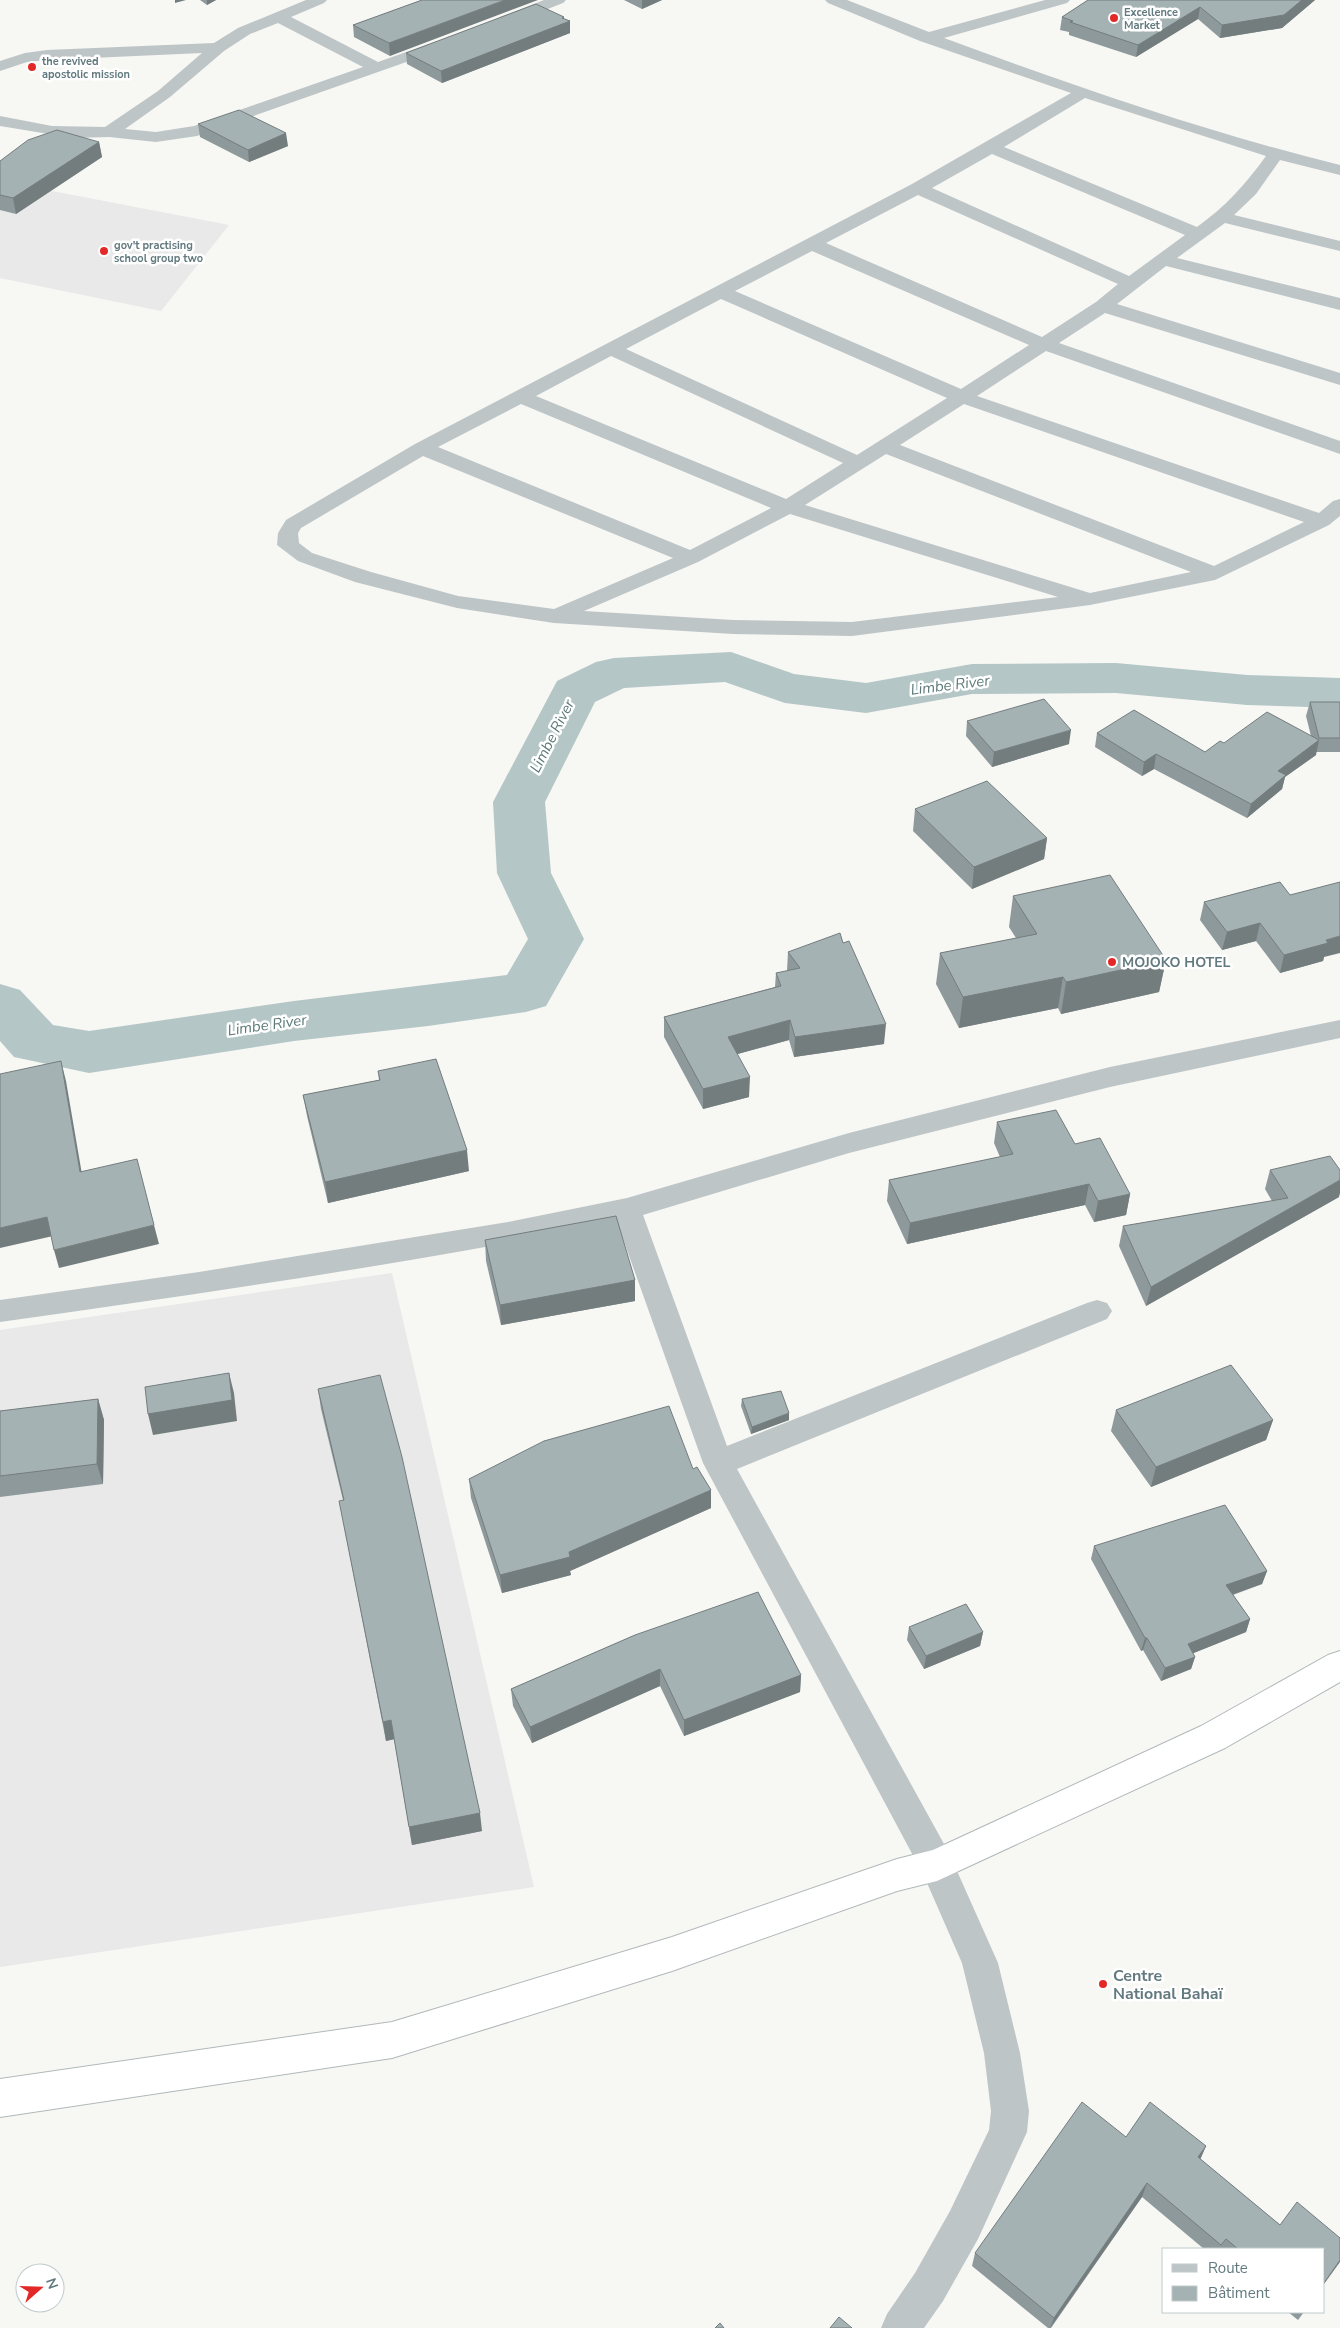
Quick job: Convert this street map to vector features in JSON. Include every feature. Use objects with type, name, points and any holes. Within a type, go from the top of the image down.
[{"type":"highway","points":[[0,2098],[392,2040],[672,1954],[897,1875],[937,1865],[1213,1737],[1340,1665]]},
{"type":"street","points":[[109,132],[164,94],[218,48],[244,31],[319,0]]},
{"type":"street","points":[[490,26],[558,0]]},
{"type":"street","points":[[833,0],[926,38],[1083,93],[1275,155],[1340,170]]},
{"type":"street","points":[[926,38],[1062,0]]},
{"type":"street","points":[[277,16],[378,68]]},
{"type":"street","points":[[0,120],[52,131],[73,133],[109,132],[156,137],[197,131],[453,40]]},
{"type":"street","points":[[0,66],[25,58],[47,55],[218,48]]},
{"type":"street","points":[[1083,93],[991,148],[918,188],[422,448],[293,524],[288,534],[288,546],[305,557],[355,574],[457,602],[554,616],[732,628],[852,629],[1090,599],[1215,574],[1322,521],[1340,505]]},
{"type":"street","points":[[991,148],[1198,234]]},
{"type":"street","points":[[554,616],[691,558],[788,507],[859,463],[1103,306],[1131,283],[1222,217],[1250,190],[1275,155]]},
{"type":"street","points":[[918,188],[1131,283]]},
{"type":"street","points":[[1222,217],[1340,246]]},
{"type":"street","points":[[812,244],[1043,344],[1340,448]]},
{"type":"street","points":[[1163,260],[1340,304]]},
{"type":"street","points":[[721,292],[962,397],[1322,521]]},
{"type":"street","points":[[1103,306],[1340,379]]},
{"type":"street","points":[[611,349],[859,463]]},
{"type":"street","points":[[522,396],[788,507],[1090,599]]},
{"type":"street","points":[[885,446],[1215,574]]},
{"type":"street","points":[[422,448],[691,558]]},
{"type":"street","points":[[0,1311],[199,1283],[508,1233],[627,1209],[849,1143],[1100,1079],[1340,1029]]},
{"type":"street","points":[[627,1209],[718,1463],[937,1865],[980,1963],[1002,2053],[1010,2111],[1008,2132],[964,2225],[929,2286],[901,2328]]},
{"type":"street","points":[[718,1463],[1097,1311]]},
{"type":"shaded area","name":"gov't practising school group two","points":[[0,181],[229,225],[161,311],[0,278]]},
{"type":"shaded area","points":[[392,1273],[534,1887],[0,1967],[0,1330]]},
{"type":"building","points":[[422,0],[505,0],[389,43],[353,25]]},
{"type":"building","points":[[1088,0],[1302,0],[1284,15],[1222,25],[1200,7],[1138,45],[1070,22],[1073,21],[1062,17]]},
{"type":"building","points":[[536,4],[570,21],[441,71],[406,53]]},
{"type":"building","points":[[239,110],[286,133],[248,150],[198,124]]},
{"type":"building","points":[[57,130],[99,142],[13,198],[0,195],[0,161],[28,140]]},
{"type":"building","points":[[1044,699],[1071,730],[994,752],[967,721]]},
{"type":"building","points":[[1310,702],[1340,702],[1340,738],[1319,738]]},
{"type":"building","points":[[1134,710],[1205,752],[1220,741],[1224,743],[1267,712],[1319,740],[1278,771],[1286,775],[1251,804],[1156,754],[1144,762],[1097,733]]},
{"type":"building","points":[[987,781],[1047,838],[974,867],[915,809]]},
{"type":"building","points":[[1110,875],[1166,960],[1066,982],[1063,977],[963,997],[940,953],[1037,934],[1013,896]]},
{"type":"building","points":[[1280,882],[1290,895],[1340,882],[1340,936],[1326,940],[1328,943],[1284,955],[1260,923],[1227,932],[1204,902]]},
{"type":"building","points":[[840,933],[843,943],[849,941],[886,1024],[795,1037],[790,1020],[728,1037],[750,1077],[703,1089],[664,1017],[781,986],[776,973],[800,968],[788,952]]},
{"type":"building","points":[[436,1059],[467,1150],[325,1182],[303,1095],[380,1080],[378,1071]]},
{"type":"building","points":[[61,1061],[80,1172],[137,1159],[154,1225],[54,1250],[47,1217],[0,1228],[0,1074]]},
{"type":"building","points":[[1056,1110],[1075,1144],[1100,1138],[1130,1194],[1098,1201],[1089,1184],[910,1223],[889,1180],[1013,1154],[997,1122]]},
{"type":"building","points":[[1330,1156],[1340,1170],[1340,1180],[1151,1287],[1123,1226],[1288,1198],[1270,1170]]},
{"type":"building","points":[[616,1216],[635,1280],[500,1305],[485,1240]]},
{"type":"building","points":[[1231,1365],[1273,1420],[1156,1467],[1116,1410]]},
{"type":"building","points":[[229,1373],[232,1400],[148,1414],[145,1387]]},
{"type":"building","points":[[380,1375],[402,1457],[480,1813],[409,1827],[391,1720],[383,1722],[339,1501],[344,1500],[318,1389]]},
{"type":"building","points":[[781,1391],[789,1413],[752,1427],[742,1399]]},
{"type":"building","points":[[98,1399],[97,1464],[0,1476],[0,1411]]},
{"type":"building","points":[[669,1406],[693,1469],[697,1467],[711,1490],[569,1552],[570,1557],[500,1575],[469,1479],[544,1441]]},
{"type":"building","points":[[1225,1505],[1267,1571],[1226,1585],[1250,1619],[1188,1644],[1195,1657],[1165,1668],[1147,1638],[1145,1638],[1094,1546]]},
{"type":"building","points":[[758,1592],[801,1675],[684,1720],[660,1669],[530,1727],[511,1689],[635,1635]]},
{"type":"building","points":[[966,1604],[983,1632],[926,1656],[909,1627]]},
{"type":"building","points":[[1082,2102],[1126,2137],[1150,2102],[1206,2146],[1198,2157],[1280,2225],[1297,2202],[1340,2238],[1340,2260],[1325,2282],[1325,2248],[1237,2248],[1226,2239],[1221,2245],[1147,2183],[1054,2318],[975,2253]]},
{"type":"building","points":[[839,2317],[852,2328],[830,2328]]},
{"type":"building","points":[[720,2323],[724,2328],[715,2328]]},
{"type":"waterway","name":"Limbe River","points":[[0,1004],[35,1042],[89,1052],[294,1021],[428,1006],[526,992],[556,939],[524,873],[519,802],[575,692],[614,673],[731,667],[785,688],[866,698],[972,679],[1116,678],[1247,690],[1340,693]]},
{"type":"place","name":"Excellence Market","points":[[1114,18]]},
{"type":"place","name":"the revived apostolic mission","points":[[32,67]]},
{"type":"place","name":"gov't practising school group two","points":[[104,251]]},
{"type":"place","name":"MOJOKO HOTEL","points":[[1112,962]]},
{"type":"place","name":"Centre National Bahaï","points":[[1103,1984]]}]
